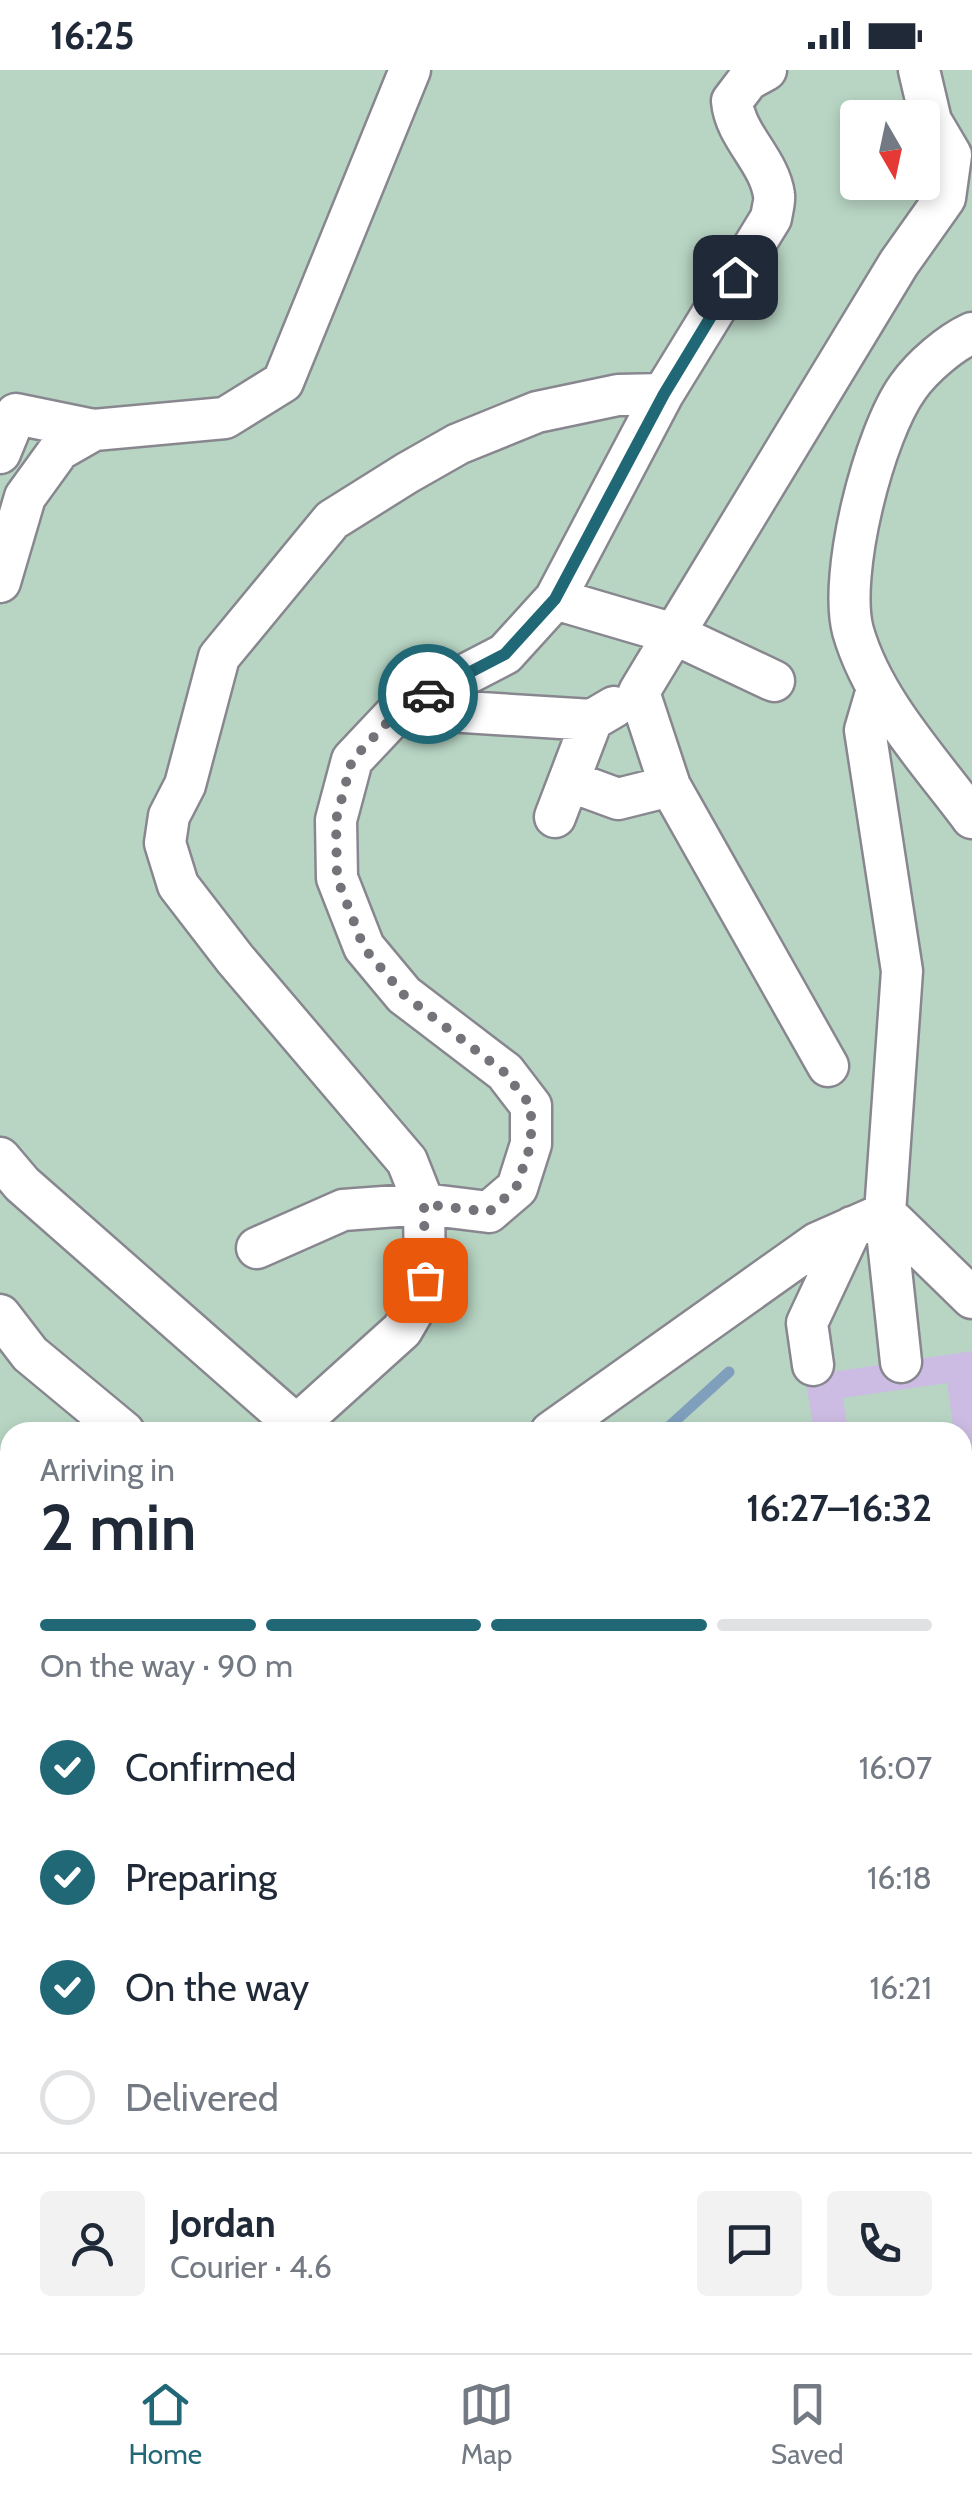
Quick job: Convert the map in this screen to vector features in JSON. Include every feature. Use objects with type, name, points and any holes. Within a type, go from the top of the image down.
[{"type":"street","points":[[0,453],[16,414],[94,430],[225,418],[282,382],[410,70]]},
{"type":"street","points":[[257,1248],[344,1210],[424,1204],[489,1212],[516,1188],[531,1144],[531,1106],[504,1072],[404,995],[364,948],[337,878],[336,820],[352,760],[401,708],[505,654],[555,599],[664,394],[771,218],[774,195],[760,160],[734,119],[732,101],[748,80],[766,70]]},
{"type":"street","points":[[401,708],[592,720],[639,692],[899,263],[944,198],[951,154],[931,121],[919,70]]},
{"type":"street","points":[[972,333],[956,340],[908,387],[872,471],[850,556],[852,628],[877,689],[972,818]]},
{"type":"street","points":[[304,1422],[402,1330],[419,1301],[425,1280],[424,1204],[408,1161],[178,885],[165,843],[169,816],[185,786],[219,657],[332,520],[458,444],[537,412],[618,395],[664,394]]},
{"type":"street","points":[[0,582],[25,497],[59,450],[94,430]]},
{"type":"street","points":[[555,599],[674,634],[774,682]]},
{"type":"street","points":[[877,689],[866,730],[902,971],[868,1220],[901,1362]]},
{"type":"street","points":[[639,692],[670,786],[828,1066]]},
{"type":"street","points":[[592,720],[562,799],[618,799],[670,786]]},
{"type":"street","points":[[0,1158],[22,1184],[287,1422]]},
{"type":"street","points":[[868,1220],[972,1298]]},
{"type":"street","points":[[813,1365],[807,1323],[868,1220]]},
{"type":"street","points":[[565,1422],[816,1243],[868,1220]]},
{"type":"street","points":[[0,1315],[30,1354],[99,1422]]},
{"type":"green space","points":[[0,70],[972,70],[972,1422],[0,1422]]},
{"type":"building","points":[[972,1351],[972,1422],[953,1422],[947,1383],[843,1398],[847,1422],[812,1422],[805,1376]]},
{"type":"waterway","points":[[674,1422],[729,1372]]},
{"type":"way so far","points":[[425,1280],[424,1204],[489,1212],[516,1188],[531,1144],[531,1106],[504,1072],[404,995],[364,948],[337,878],[336,820],[352,760],[401,708],[428,694]]},
{"type":"route","points":[[428,694],[505,654],[555,599],[664,394],[735,277]]}]
